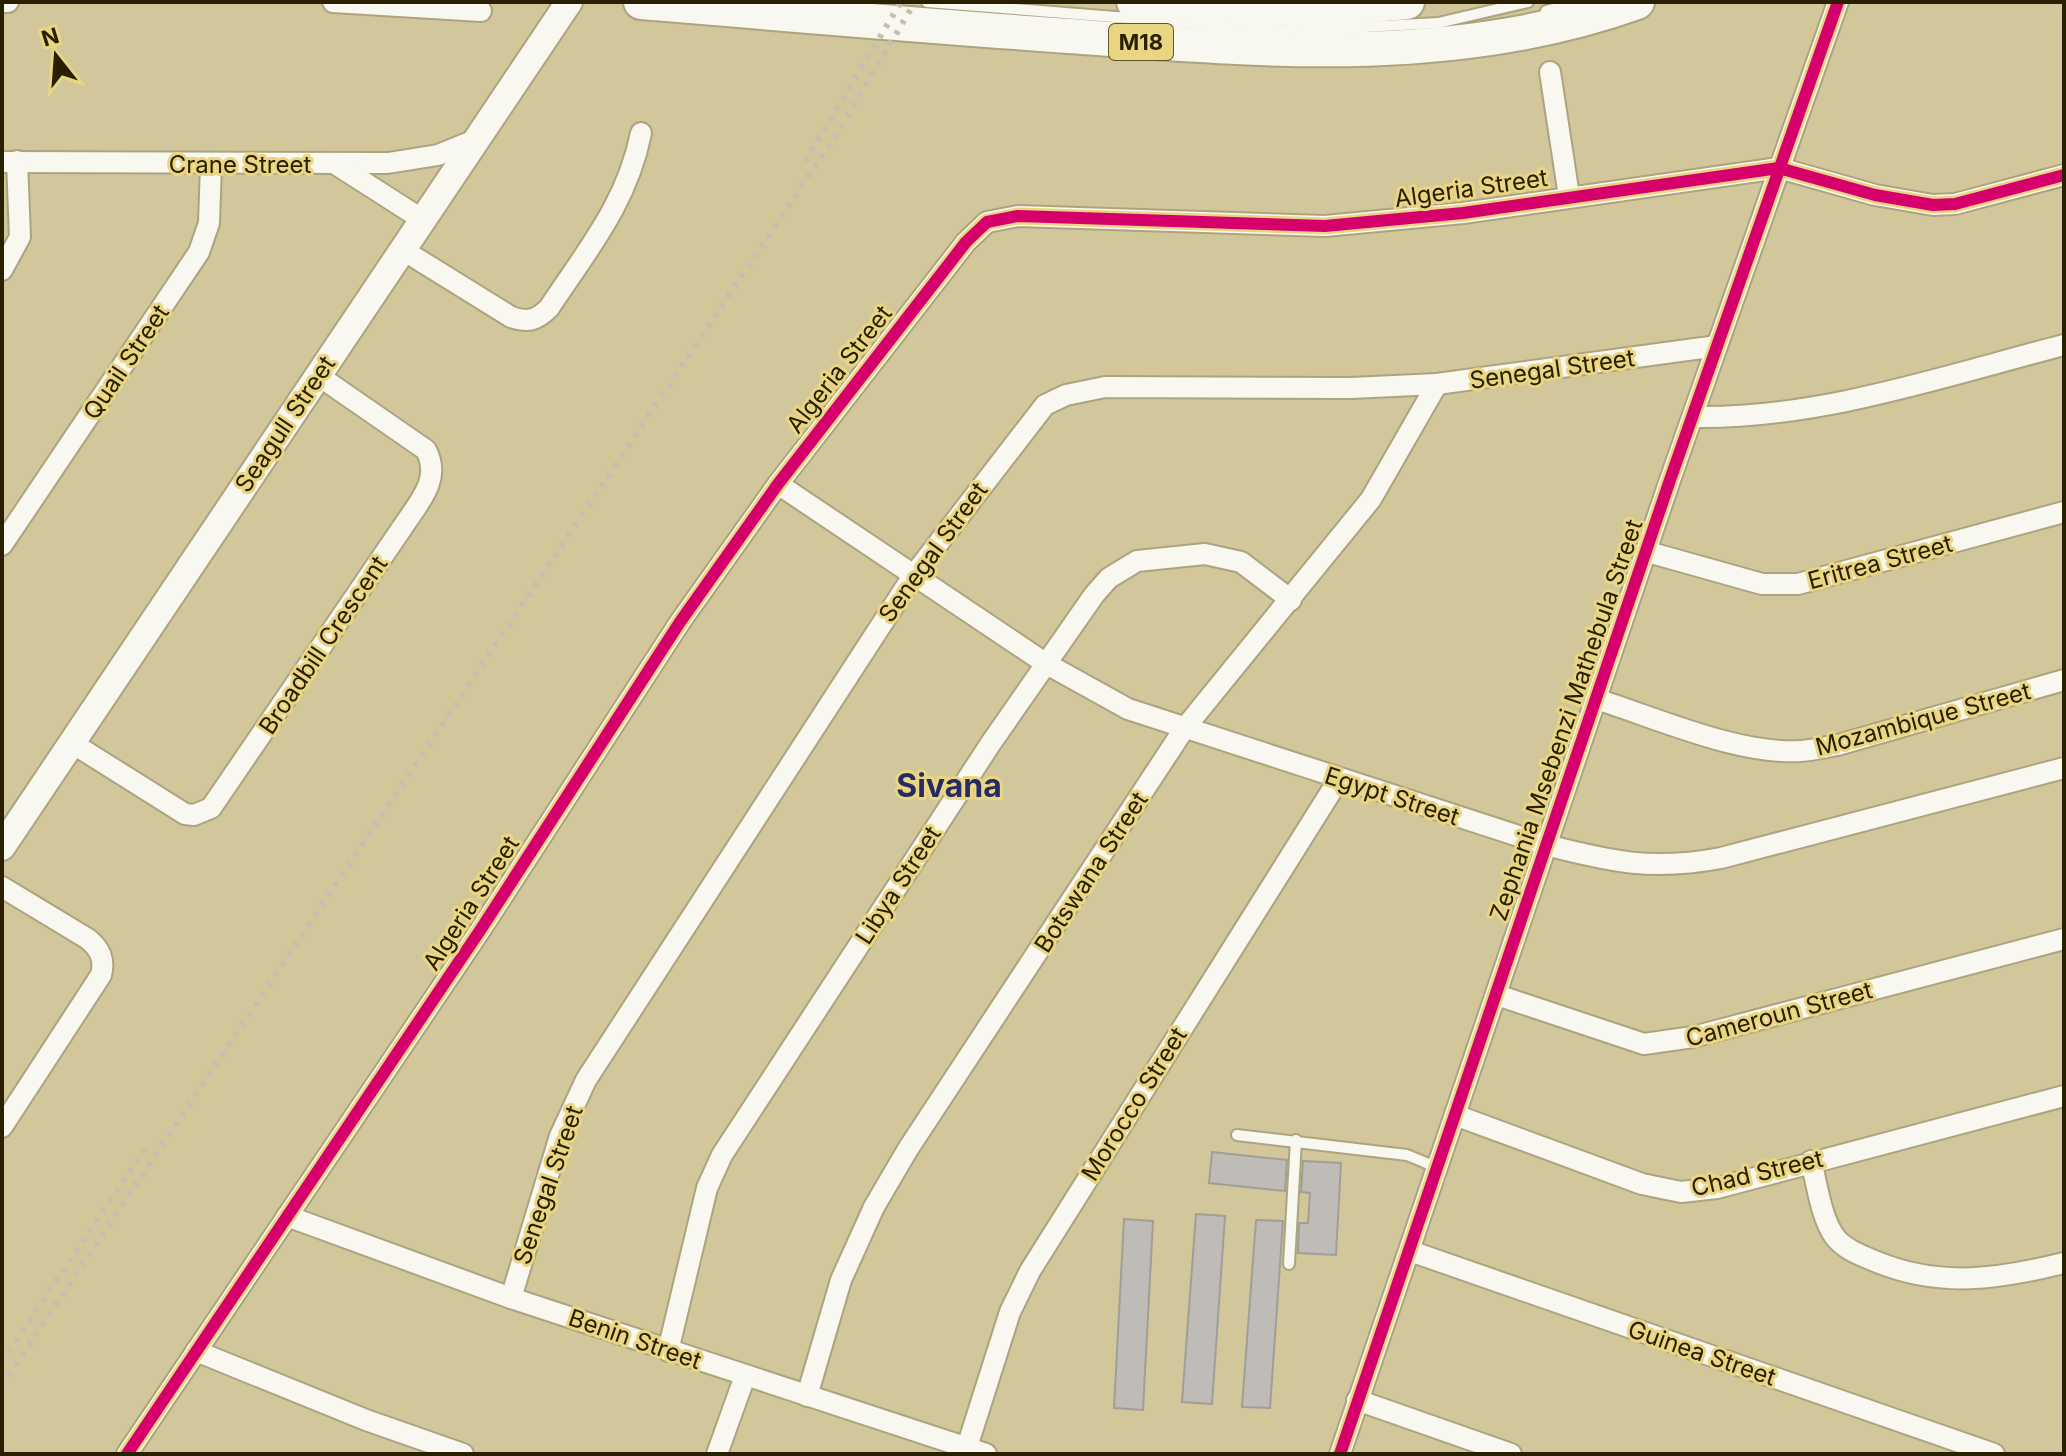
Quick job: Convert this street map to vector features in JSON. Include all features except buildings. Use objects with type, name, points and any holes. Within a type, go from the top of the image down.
[{"type":"main road","name":"M18","points":[[641,2],[1182,45],[1349,52],[1445,45],[1536,31],[1637,2]]},
{"type":"main road","name":"M18","points":[[1134,2],[1311,10],[1407,2]]},
{"type":"street","points":[[333,2],[481,11]]},
{"type":"street","name":"Seagull Street","points":[[2,847],[569,2]]},
{"type":"street","name":"Zephania Msebenzi Mathebula Street","points":[[1340,1454],[1717,346],[1838,2]]},
{"type":"street","points":[[1550,72],[1569,196]]},
{"type":"street","points":[[403,250],[511,317],[524,321],[534,319],[549,308],[615,208],[634,168],[641,133]]},
{"type":"street","name":"Crane Street","points":[[10,162],[337,165],[419,160],[452,151],[475,140]]},
{"type":"street","points":[[2,270],[20,237],[10,162]]},
{"type":"street","name":"Quail Street","points":[[2,545],[199,252],[209,223],[211,165]]},
{"type":"street","points":[[337,165],[423,220]]},
{"type":"street","name":"Algeria Street","points":[[127,1454],[481,929],[680,622],[778,484],[978,228],[996,219],[1325,226],[1463,213],[1779,168],[1875,195],[1933,205],[1955,204],[2064,175]]},
{"type":"street","points":[[1695,417],[1739,418],[1819,405],[2064,345]]},
{"type":"street","name":"Senegal Street","points":[[511,1298],[560,1136],[586,1080],[913,576],[1045,405],[1066,395],[1105,387],[1351,388],[1437,384],[1717,346]]},
{"type":"street","name":"Broadbill Crescent","points":[[72,743],[185,814],[203,813],[217,802],[402,528],[432,480],[433,471],[426,450],[319,376]]},
{"type":"street","name":"Botswana Street","points":[[807,1396],[841,1280],[874,1207],[908,1149],[1184,729],[1371,499],[1437,384]]},
{"type":"street","name":"Egypt Street","points":[[778,484],[1045,663],[1117,704],[1184,729],[1546,845],[1646,866],[1696,863],[2064,768]]},
{"type":"street","name":"Eritrea Street","points":[[1648,552],[1762,584],[1798,584],[2064,512]]},
{"type":"street","name":"Libya Street","points":[[668,1351],[707,1188],[722,1155],[1045,663],[1109,578],[1124,567],[1150,557],[1205,554],[1226,557],[1260,573],[1291,600]]},
{"type":"street","name":"Mozambique Street","points":[[1596,699],[1729,741],[1765,750],[1802,751],[1838,745],[2064,680]]},
{"type":"street","name":"Morocco Street","points":[[977,1451],[1019,1290],[1339,779]]},
{"type":"street","points":[[2,887],[96,945],[104,965],[101,975],[2,1127]]},
{"type":"street","name":"Cameroun Street","points":[[1497,995],[1625,1039],[1657,1044],[2064,939]]},
{"type":"street","name":"Chad Street","points":[[1455,1115],[1663,1190],[1717,1188],[2064,1096]]},
{"type":"street","points":[[1811,1161],[1834,1236],[1842,1245],[1872,1260],[1915,1274],[1953,1280],[1995,1278],[2064,1263]]},
{"type":"street","name":"Benin Street","points":[[287,1216],[511,1298],[977,1451]]},
{"type":"street","name":"Guinea Street","points":[[1410,1251],[1994,1454]]},
{"type":"street","points":[[196,1351],[366,1420],[463,1454]]},
{"type":"street","points":[[717,1454],[745,1376]]},
{"type":"street","points":[[1357,1400],[1511,1454]]},
{"type":"lane","points":[[927,2],[1290,31],[1438,23],[1528,2]]},
{"type":"lane","points":[[1540,12],[1579,2]]},
{"type":"lane","points":[[918,10],[1193,36],[1347,41],[1440,34],[1512,19]]},
{"type":"lane","points":[[1237,1135],[1407,1155],[1436,1167]]},
{"type":"lane","points":[[1289,1264],[1296,1140]]},
{"type":"railway","points":[[805,161],[901,2]]},
{"type":"railway","points":[[2,1385],[841,127],[915,2]]},
{"type":"railway","points":[[2,1361],[145,1149]]},
{"type":"cycle path","points":[[1340,1454],[1670,480],[1838,2]]},
{"type":"cycle path","points":[[127,1454],[481,929],[680,622],[778,484],[966,242],[987,222],[1018,216],[1325,226],[1463,213],[1779,168],[1875,195],[1933,205],[1955,204],[2064,175]]},
{"type":"district","name":"Sivana","points":[[949,785]]}]
